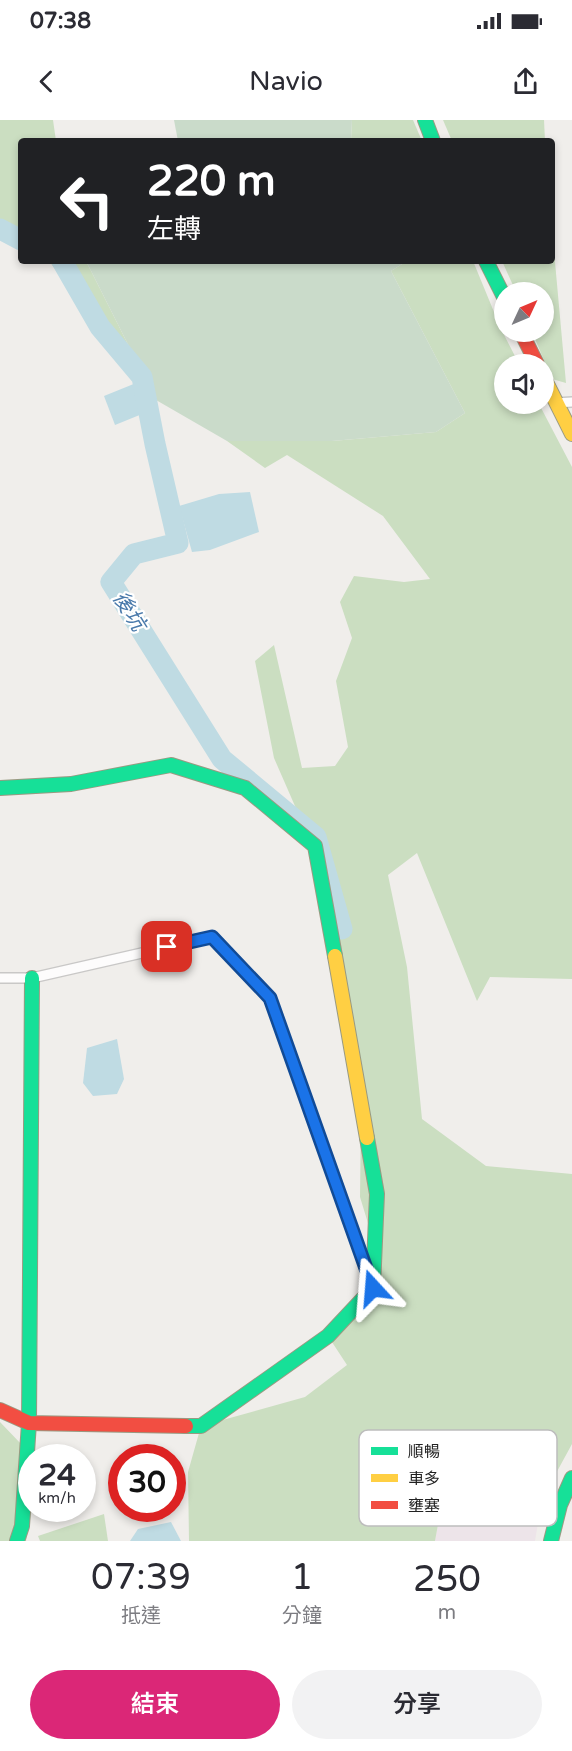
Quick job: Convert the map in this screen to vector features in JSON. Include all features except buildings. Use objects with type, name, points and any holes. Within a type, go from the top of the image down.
[{"type":"street","points":[[425,120],[432,138]]},
{"type":"street","points":[[488,264],[496,282]]},
{"type":"street","points":[[554,399],[572,434]]},
{"type":"street","points":[[556,403],[572,402]]},
{"type":"street","points":[[0,788],[71,784],[171,765],[245,788],[315,846],[377,1194],[373,1288],[328,1336],[201,1426],[29,1423],[0,1410]]},
{"type":"street","points":[[0,978],[32,978],[212,937],[270,998],[373,1288]]},
{"type":"street","points":[[17,1541],[22,1526],[29,1423],[32,978]]},
{"type":"street","points":[[557,1516],[572,1478]]},
{"type":"street","points":[[550,1541],[554,1526]]},
{"type":"shaded area","points":[[438,1526],[538,1526],[535,1541],[435,1541]]},
{"type":"green space","points":[[0,120],[53,120],[56,138],[18,138],[18,235],[0,230]]},
{"type":"green space","points":[[174,120],[352,120],[351,138],[177,138]]},
{"type":"green space","points":[[352,120],[413,120],[421,138],[351,138]]},
{"type":"green space","points":[[443,120],[544,120],[545,138],[451,138]]},
{"type":"green space","points":[[555,262],[566,383],[554,380],[554,354],[541,354],[536,342],[554,342],[554,282],[511,282],[503,264],[555,264]]},
{"type":"green space","points":[[51,264],[88,264],[156,400]]},
{"type":"green space","points":[[88,264],[402,264],[391,271],[465,413],[436,432],[332,441],[227,441],[156,400]]},
{"type":"green space","points":[[402,264],[474,264],[494,312],[494,342],[508,342],[514,354],[494,354],[494,414],[544,414],[572,467],[572,979],[490,977],[477,1001],[417,853],[388,875],[407,967],[422,1119],[486,1166],[572,1174],[572,1444],[557,1472],[557,1430],[359,1430],[359,1526],[438,1526],[435,1541],[189,1541],[188,1472],[201,1426],[305,1397],[347,1365],[328,1336],[373,1288],[371,1233],[360,1197],[361,1115],[326,877],[274,758],[255,661],[274,645],[302,768],[335,766],[348,747],[336,681],[352,638],[340,602],[354,576],[404,582],[430,579],[383,516],[287,455],[265,468],[227,441],[332,441],[436,432],[465,413],[391,271]]},
{"type":"green space","points":[[0,1422],[21,1444],[18,1444],[18,1522],[30,1522],[26,1541],[0,1541]]},
{"type":"green space","points":[[104,1514],[108,1541],[40,1541],[38,1536],[80,1522],[96,1522],[96,1517]]},
{"type":"water","points":[[141,381],[147,412],[115,425],[104,396]]},
{"type":"water","points":[[250,492],[259,532],[210,550],[192,552],[179,506],[219,494]]},
{"type":"water","points":[[117,1039],[124,1079],[117,1094],[93,1096],[83,1083],[87,1048]]},
{"type":"water","points":[[171,1522],[181,1541],[130,1541],[138,1529]]},
{"type":"waterway","name":"後坑","points":[[0,229],[18,238]]},
{"type":"waterway","name":"後坑","points":[[64,264],[100,327],[142,377],[178,543],[134,554],[111,582],[222,759],[316,837],[342,929]]},
{"type":"traffic: fast","points":[[425,120],[432,138]]},
{"type":"traffic: fast","points":[[488,264],[496,282]]},
{"type":"traffic: fast","points":[[0,788],[71,784],[171,765],[245,788],[315,846],[335,956]]},
{"type":"traffic: fast","points":[[17,1541],[22,1526],[29,1423],[32,978]]},
{"type":"traffic: fast","points":[[186,1426],[201,1426],[328,1336],[373,1288],[377,1194],[367,1138]]},
{"type":"traffic: fast","points":[[557,1517],[572,1478]]},
{"type":"traffic: fast","points":[[551,1541],[555,1526]]},
{"type":"traffic: slow","points":[[554,398],[572,434]]},
{"type":"traffic: slow","points":[[335,956],[367,1138]]},
{"type":"traffic: jam","points":[[526,342],[532,354]]},
{"type":"traffic: jam","points":[[0,1410],[29,1423],[186,1426]]},
{"type":"route","points":[[167,947],[212,937],[270,998],[373,1288]]}]
